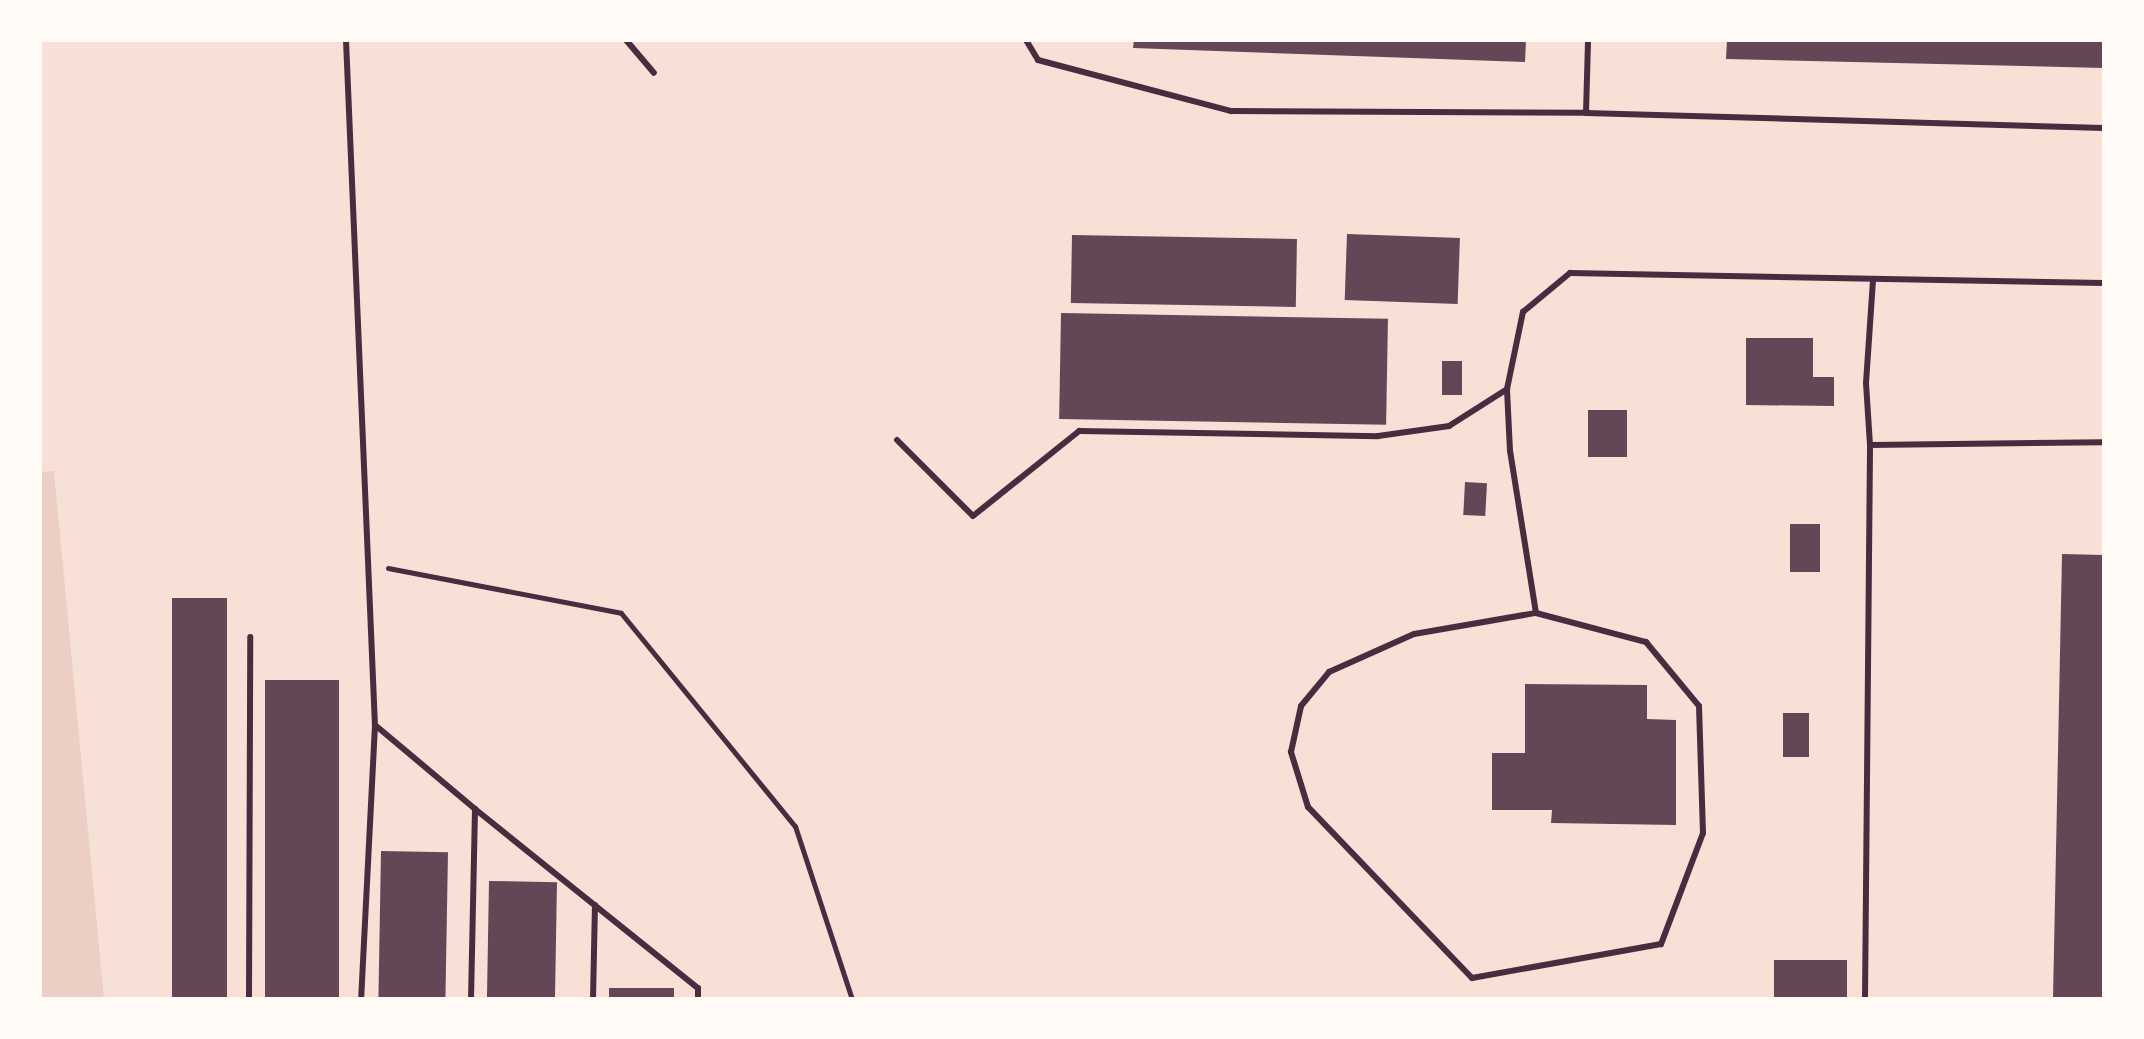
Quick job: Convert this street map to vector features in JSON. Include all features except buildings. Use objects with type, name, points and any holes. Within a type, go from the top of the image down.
[{"type":"lane","points":[[346,40],[375,725],[361,999]]},
{"type":"lane","points":[[626,40],[654,73]]},
{"type":"lane","points":[[1026,40],[1038,60],[1231,111],[1586,113],[2104,128]]},
{"type":"lane","points":[[1586,113],[1588,40]]},
{"type":"lane","points":[[1536,613],[1510,451],[1507,389],[1523,312],[1570,273],[2104,283]]},
{"type":"lane","points":[[1865,999],[1870,445],[1866,383],[1873,279]]},
{"type":"lane","points":[[897,440],[973,516],[1079,431],[1378,436],[1449,426],[1507,389]]},
{"type":"lane","points":[[1870,445],[2104,442]]},
{"type":"lane","points":[[1536,613],[1646,642],[1699,706],[1703,833],[1661,944],[1472,978],[1308,807],[1291,752],[1301,706],[1329,672],[1414,634],[1536,613]]},
{"type":"lane","points":[[249,999],[250,637]]},
{"type":"lane","points":[[375,725],[698,988],[701,999]]},
{"type":"lane","points":[[471,999],[475,809]]},
{"type":"lane","points":[[593,999],[595,905]]},
{"type":"path","points":[[368,565],[621,613],[795,826],[852,999]]},
{"type":"shaded area","points":[[54,471],[104,999],[40,999],[40,472]]}]
